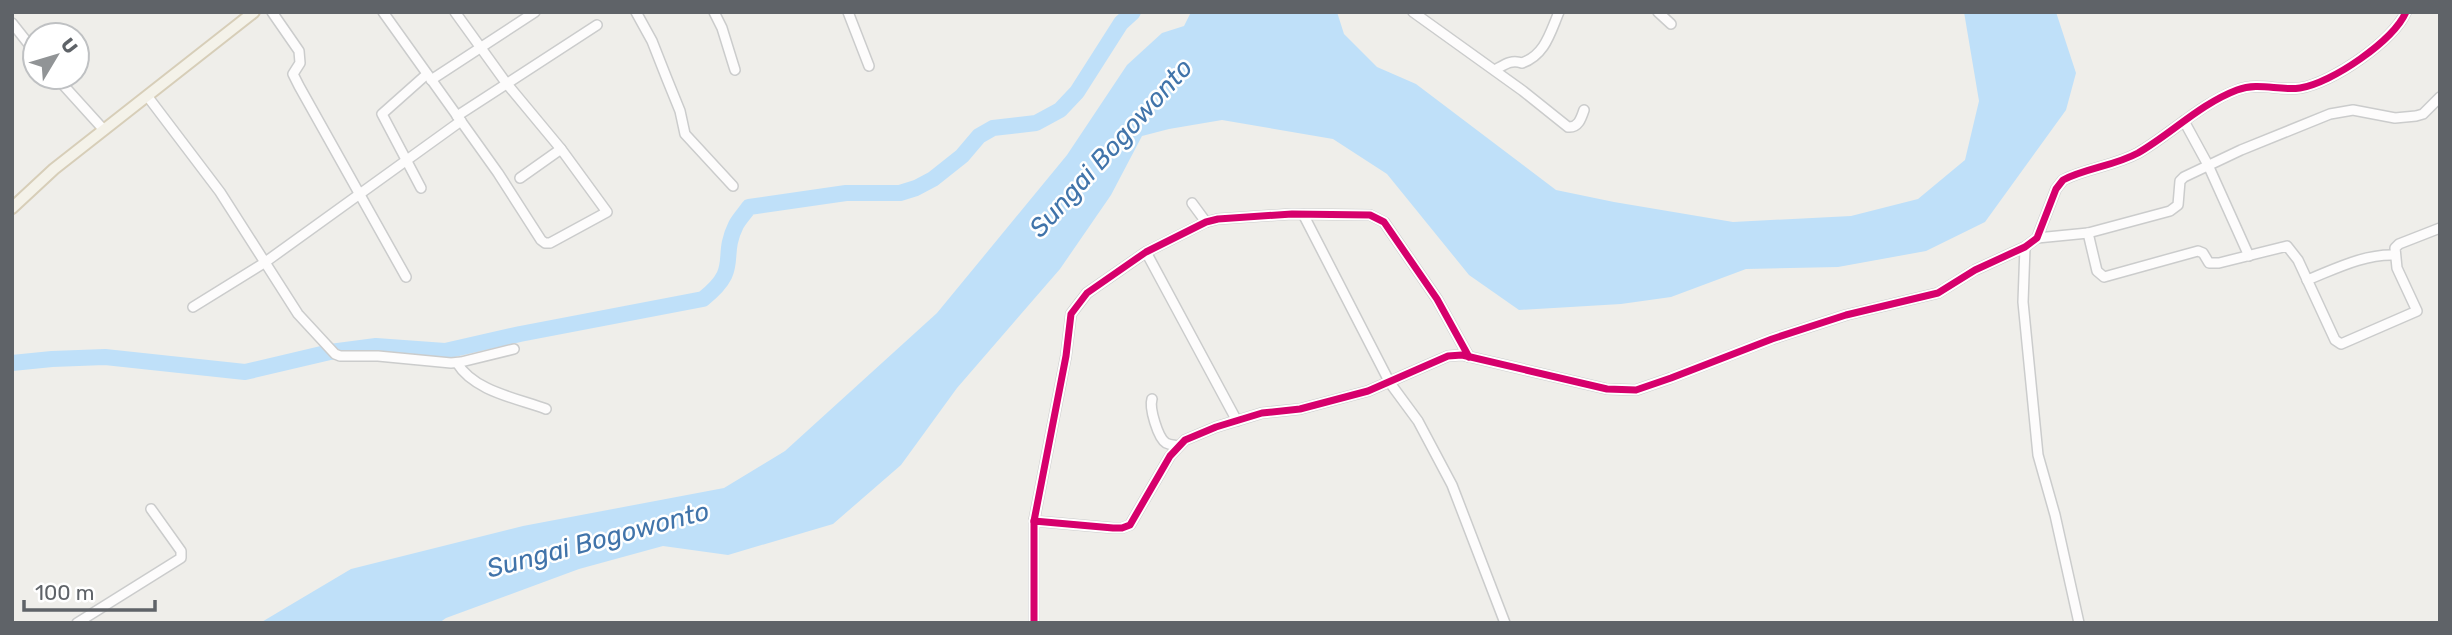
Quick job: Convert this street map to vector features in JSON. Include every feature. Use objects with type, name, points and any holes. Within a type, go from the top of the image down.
[{"type":"main road","points":[[12,208],[54,169],[254,12]]},
{"type":"street","points":[[272,12],[299,51],[300,63],[293,74],[299,86],[407,277]]},
{"type":"street","points":[[383,12],[545,243],[550,243],[607,212],[561,149],[507,84],[456,12]]},
{"type":"street","points":[[421,188],[382,114],[429,77],[536,12]]},
{"type":"street","points":[[636,12],[680,111],[685,134],[733,186]]},
{"type":"street","points":[[714,12],[735,70]]},
{"type":"street","points":[[848,12],[869,66]]},
{"type":"street","points":[[1413,12],[1495,70],[1568,127],[1575,126],[1581,120],[1584,110]]},
{"type":"street","points":[[1425,21],[1435,12]]},
{"type":"street","points":[[1495,70],[1509,62],[1516,60],[1522,63],[1535,58],[1548,40],[1559,12]]},
{"type":"street","points":[[1658,12],[1671,24]]},
{"type":"street","points":[[1034,521],[1122,528],[1129,525],[1178,446],[1197,434],[1262,413],[1337,401],[1391,383],[1409,372],[1448,356],[1469,357],[1607,389],[1636,390],[1772,339],[1834,319],[1938,293],[1975,270],[2025,247],[2037,237],[2056,189],[2063,180],[2135,154],[2234,91],[2250,86],[2301,88],[2316,83],[2379,44],[2401,24],[2406,12]]},
{"type":"street","points":[[193,307],[264,263],[507,84],[597,25]]},
{"type":"street","points":[[69,91],[104,130]]},
{"type":"street","points":[[148,97],[220,192],[298,314],[335,354],[457,363],[514,349]]},
{"type":"street","points":[[2037,237],[2088,233],[2175,209],[2182,179],[2241,149],[2330,114],[2353,110],[2406,118],[2423,114],[2440,97]]},
{"type":"street","points":[[2184,121],[2208,166],[2249,256]]},
{"type":"street","points":[[520,178],[561,149]]},
{"type":"street","points":[[1192,203],[1206,222]]},
{"type":"street","points":[[1303,214],[1391,383],[1418,421],[1452,485],[1505,623]]},
{"type":"street","points":[[1034,623],[1034,521],[1066,356],[1071,314],[1087,293],[1146,252],[1206,222],[1254,215],[1370,215],[1384,222],[1437,299],[1469,357]]},
{"type":"street","points":[[2088,233],[2097,271],[2104,277],[2198,251],[2211,263],[2287,246],[2295,254],[2308,279],[2334,340],[2342,344],[2417,310],[2397,268],[2395,248],[2440,228]]},
{"type":"street","points":[[2025,247],[2023,302],[2038,455],[2055,515],[2079,623]]},
{"type":"street","points":[[1146,252],[1237,421]]},
{"type":"street","points":[[2308,279],[2349,263],[2375,256],[2394,255]]},
{"type":"street","points":[[457,363],[466,376],[477,382],[546,409]]},
{"type":"street","points":[[1152,399],[1151,408],[1161,438],[1178,446]]},
{"type":"street","points":[[77,623],[181,558],[181,551],[151,509]]},
{"type":"water","name":"Sungai Bogowonto","points":[[1191,12],[1337,12],[1344,34],[1377,67],[1416,84],[1556,190],[1733,222],[1851,216],[1918,199],[1965,160],[1979,101],[1964,12],[2056,12],[2076,73],[2066,110],[1985,222],[1926,251],[1838,267],[1746,269],[1671,297],[1621,304],[1519,310],[1469,275],[1387,174],[1333,139],[1222,120],[1142,136],[1111,195],[1060,269],[957,388],[901,465],[833,524],[728,555],[663,546],[579,569],[446,618],[439,623],[260,623],[351,569],[523,526],[724,488],[785,451],[937,313],[1067,155],[1127,65],[1162,33],[1184,26]]},
{"type":"waterway","points":[[12,363],[105,357],[245,372],[330,352],[376,346],[445,351],[703,299],[722,279],[728,263],[731,237],[749,207],[846,193],[900,193],[916,188],[933,179],[962,156],[979,136],[993,128],[1036,123],[1060,110],[1077,92],[1121,23],[1133,12]]},
{"type":"cycle path","points":[[1034,623],[1034,521],[1113,528],[1130,525],[1170,456],[1185,440],[1262,413],[1300,409],[1368,391],[1448,356],[1462,355],[1607,389],[1636,390],[1772,339],[1846,315],[1938,293],[1975,270],[2025,247],[2037,238],[2056,189],[2063,180],[2138,153],[2198,111],[2237,90],[2253,87],[2300,88],[2328,78],[2375,47],[2406,12]]},
{"type":"cycle path","points":[[1034,521],[1066,356],[1071,314],[1087,293],[1146,252],[1206,222],[1292,214],[1370,215],[1384,222],[1437,299],[1469,357]]}]
